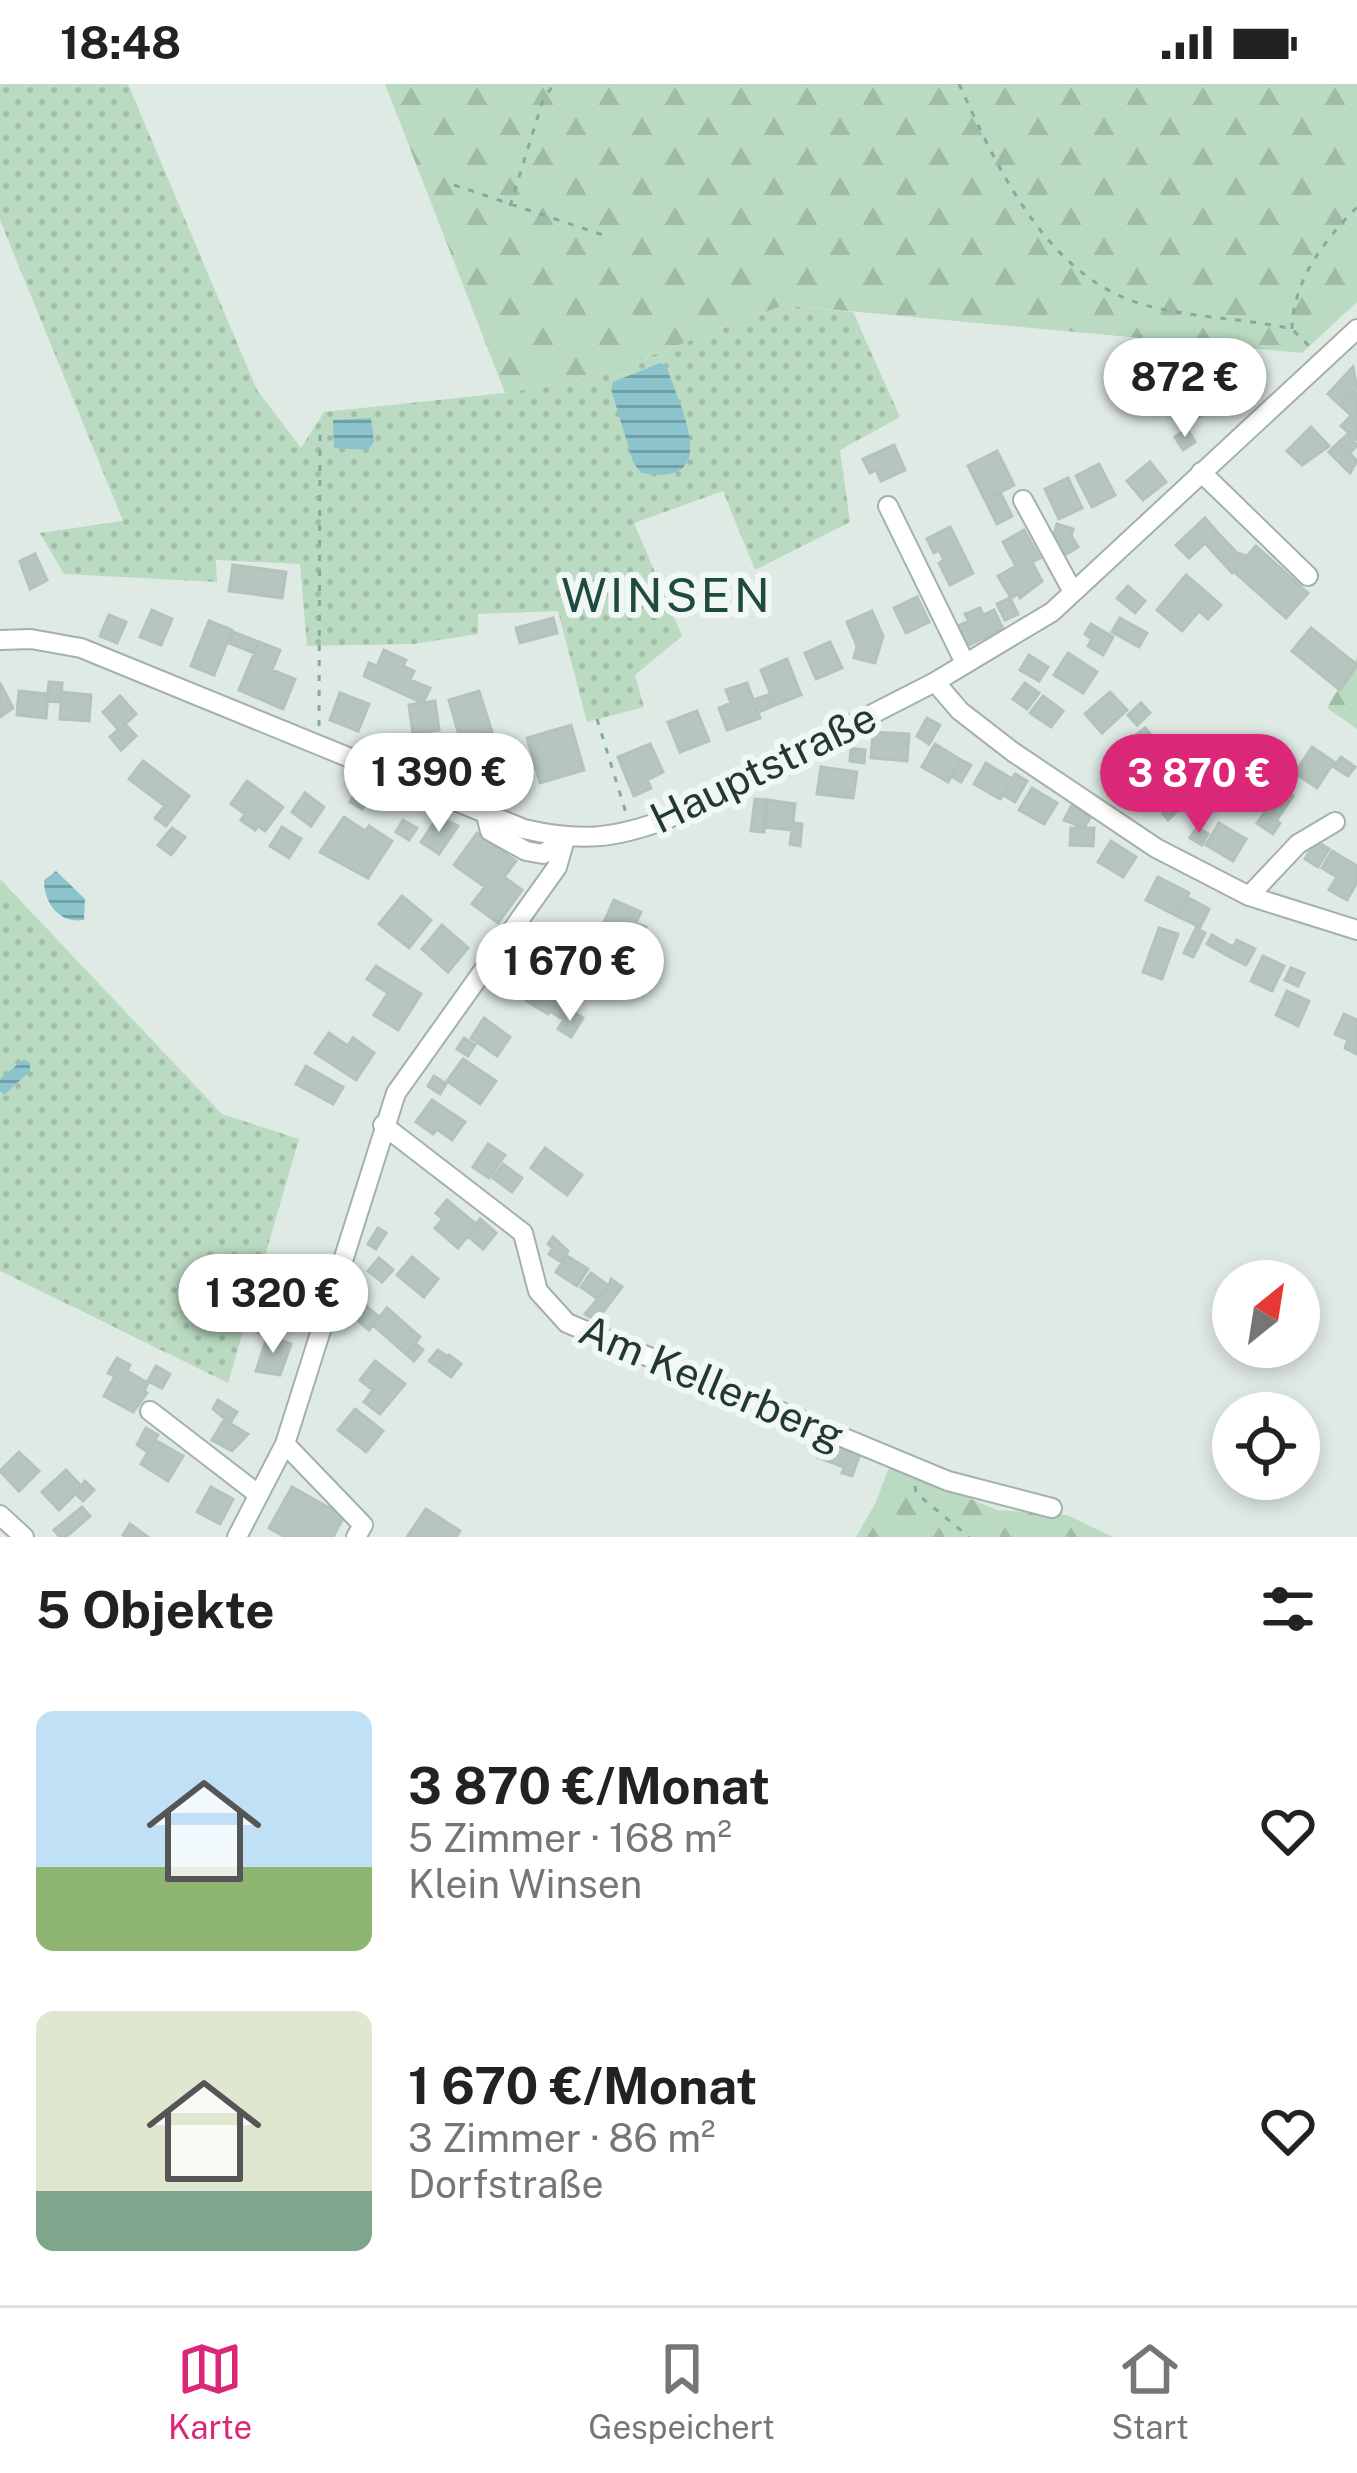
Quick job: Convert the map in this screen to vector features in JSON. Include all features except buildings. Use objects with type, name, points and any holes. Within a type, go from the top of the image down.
[{"type":"street","name":"Hauptstraße","points":[[0,640],[31,639],[81,647],[486,815],[565,839],[632,832],[934,682],[1052,612],[1357,329]]},
{"type":"street","points":[[1201,472],[1308,576]]},
{"type":"street","points":[[1023,500],[1073,592]]},
{"type":"street","points":[[888,506],[965,663]]},
{"type":"street","points":[[934,682],[960,711],[1013,752],[1156,848],[1249,896],[1357,930]]},
{"type":"street","points":[[1249,896],[1298,844],[1335,823]]},
{"type":"street","points":[[237,1537],[286,1444],[396,1093],[557,867],[565,839]]},
{"type":"street","name":"Am Kellerberg","points":[[383,1125],[523,1233],[538,1291],[567,1323],[948,1480],[1052,1508]]},
{"type":"street","points":[[150,1411],[259,1495]]},
{"type":"street","points":[[286,1444],[363,1525],[356,1537]]},
{"type":"street","points":[[0,1515],[24,1537]]},
{"type":"path","points":[[510,206],[543,100],[554,84]]},
{"type":"path","points":[[959,84],[1020,200],[1053,248],[1100,287],[1145,305],[1292,329],[1322,360]]},
{"type":"path","points":[[454,185],[609,237]]},
{"type":"path","points":[[1292,329],[1292,306],[1303,278],[1357,207]]},
{"type":"path","points":[[319,746],[320,434]]},
{"type":"path","points":[[597,718],[632,832]]},
{"type":"path","points":[[913,1466],[916,1493],[968,1537]]},
{"type":"green space","points":[[0,84],[128,84],[257,390],[301,448],[324,412],[589,379],[784,305],[853,312],[900,417],[840,450],[850,522],[755,570],[723,491],[634,523],[682,636],[635,675],[644,707],[587,722],[558,611],[478,614],[478,634],[414,644],[307,646],[300,564],[216,560],[217,582],[64,574],[40,533],[123,521],[0,220]]},
{"type":"green space","points":[[385,84],[1357,84],[1357,302],[1302,353],[784,305],[589,379],[505,393]]},
{"type":"green space","points":[[1357,657],[1357,729],[1327,708]]},
{"type":"green space","points":[[0,879],[222,1114],[299,1139],[228,1383],[0,1271]]},
{"type":"green space","points":[[890,1465],[997,1510],[1067,1515],[1113,1537],[856,1537]]},
{"type":"water","points":[[660,363],[666,365],[686,422],[689,457],[682,468],[666,474],[641,473],[633,462],[611,389],[613,382]]},
{"type":"water","points":[[371,418],[374,442],[368,450],[334,448],[333,420]]},
{"type":"water","points":[[56,871],[85,899],[84,920],[67,919],[50,904],[44,880]]},
{"type":"water","points":[[24,1059],[30,1071],[4,1095],[0,1079]]},
{"type":"district","name":"WINSEN","points":[[667,594]]}]
